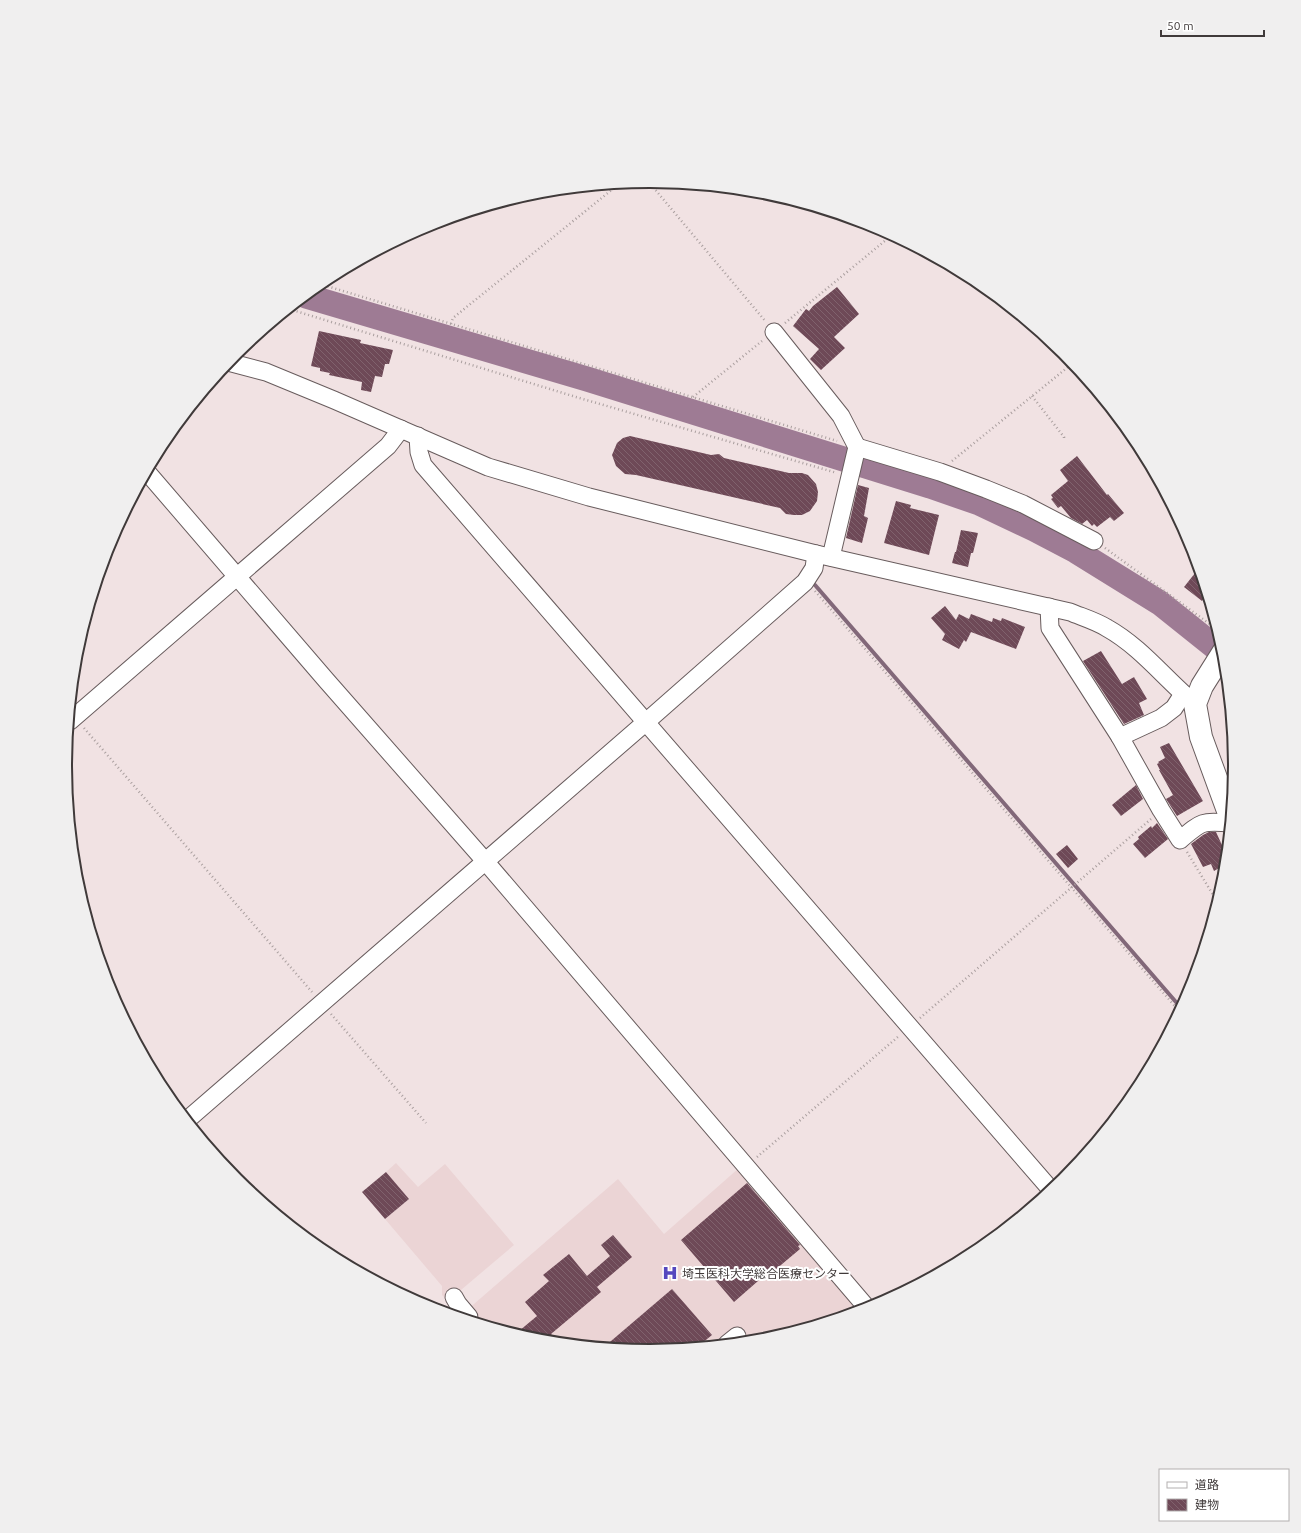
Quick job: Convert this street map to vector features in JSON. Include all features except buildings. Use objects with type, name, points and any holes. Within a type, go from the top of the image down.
[{"type":"main road","points":[[1219,659],[1202,686],[1189,699],[1201,738],[1227,809]]},
{"type":"street","points":[[190,1116],[646,722],[805,582],[823,556],[849,476],[856,448],[841,416],[774,332]]},
{"type":"street","points":[[235,364],[266,372],[495,469],[589,497],[823,556],[1070,612],[1106,627],[1147,657],[1189,699],[1161,718],[1120,737]]},
{"type":"street","points":[[74,717],[388,446],[401,429]]},
{"type":"street","points":[[418,436],[419,452],[423,465],[1048,1187]]},
{"type":"street","points":[[856,448],[940,472],[986,489],[1023,504],[1094,540]]},
{"type":"street","points":[[151,476],[326,680],[485,861],[864,1304]]},
{"type":"street","points":[[1049,607],[1050,628],[1120,737],[1161,810],[1180,840],[1194,827],[1205,822],[1226,823]]},
{"type":"street","points":[[454,1297],[466,1314]]},
{"type":"path","points":[[654,188],[774,332]]},
{"type":"path","points":[[451,324],[453,318],[613,189]]},
{"type":"path","points":[[693,397],[887,239]]},
{"type":"path","points":[[327,286],[856,448]]},
{"type":"path","points":[[295,311],[584,399],[849,476]]},
{"type":"path","points":[[940,472],[944,467],[1069,367]]},
{"type":"path","points":[[1032,396],[1064,437],[1064,441]]},
{"type":"path","points":[[1094,540],[1211,625]]},
{"type":"path","points":[[805,582],[813,588],[1176,1007]]},
{"type":"path","points":[[74,721],[426,1123]]},
{"type":"path","points":[[746,1167],[1161,810]]},
{"type":"path","points":[[1180,840],[1214,896]]},
{"type":"shaded area","points":[[396,1163],[418,1187],[445,1164],[514,1245],[448,1301],[442,1295],[442,1286],[385,1219],[409,1199],[386,1172]]},
{"type":"shaded area","name":"埼玉医科大学総合医療センター","points":[[739,1168],[859,1306],[800,1325],[763,1334],[688,1344],[650,1345],[613,1344],[538,1334],[463,1313],[618,1179],[664,1234]]},
{"type":"waterway","points":[[312,298],[587,379],[930,486],[979,503],[1076,551],[1160,603],[1217,648]]},
{"type":"waterway","points":[[815,585],[1178,1004]]},
{"type":"place","name":"埼玉医科大学総合医療センター","points":[[670,1273]]}]
